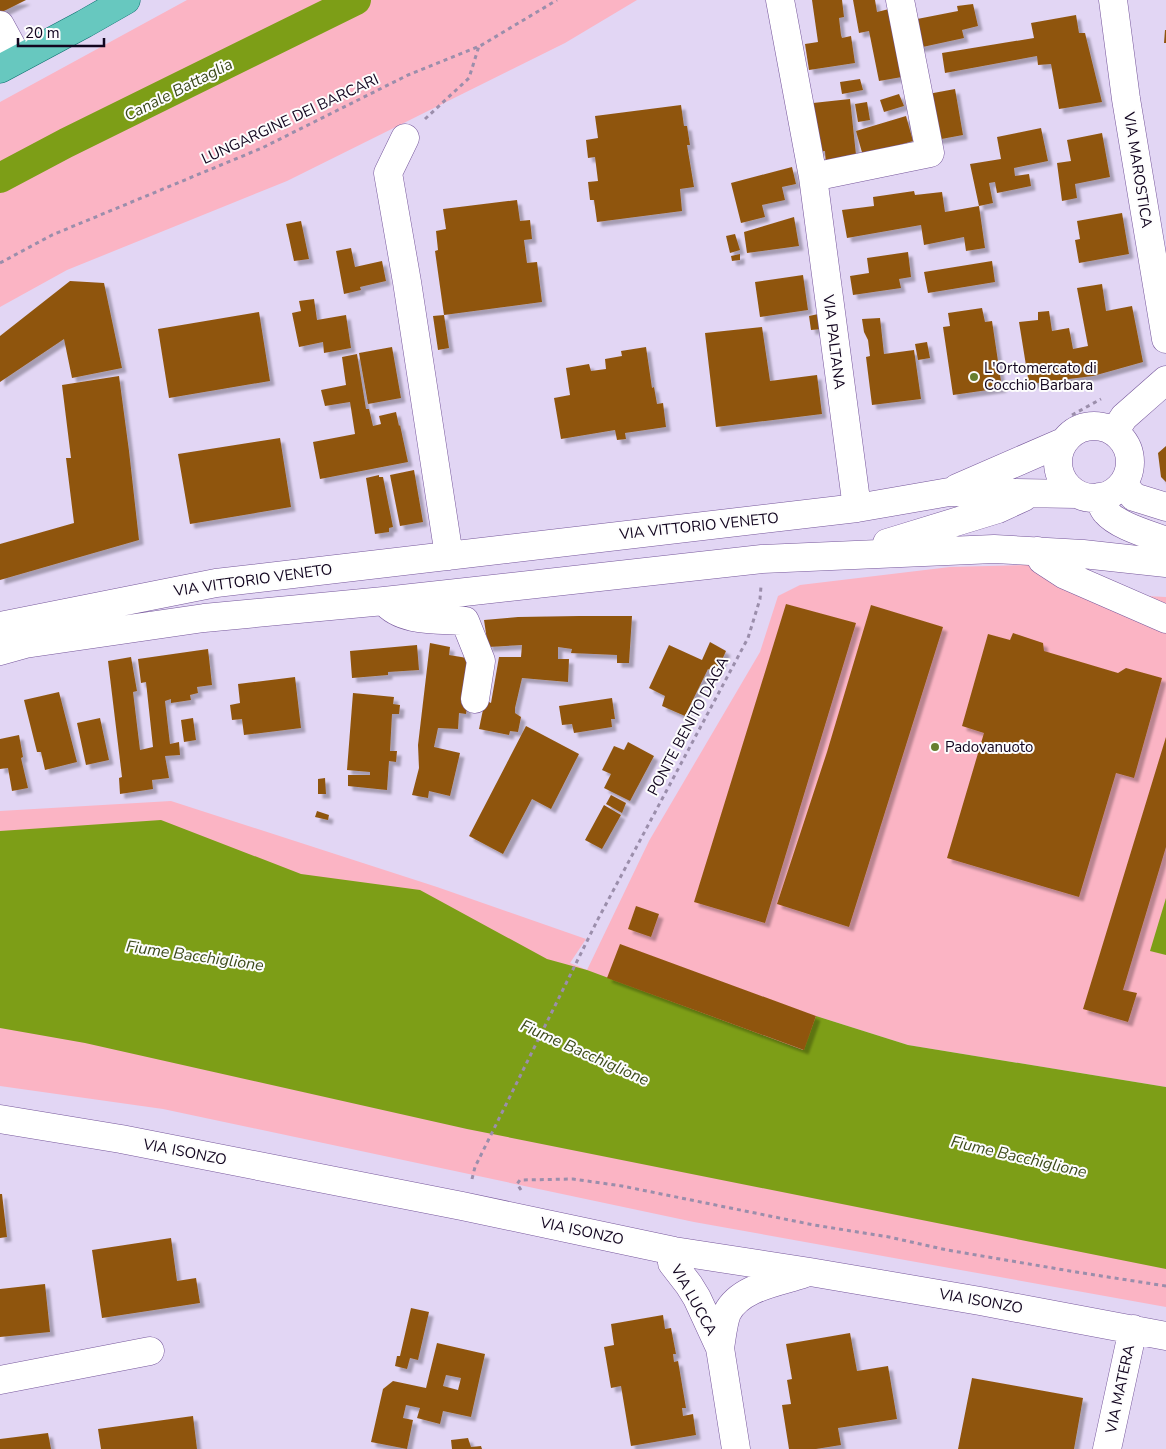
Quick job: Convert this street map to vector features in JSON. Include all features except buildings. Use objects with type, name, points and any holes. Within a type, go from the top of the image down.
[{"type":"main road","points":[[9,64],[126,0]]},
{"type":"street","name":"VIA PALTANA","points":[[780,0],[813,177],[857,508]]},
{"type":"street","points":[[813,177],[930,153],[900,0]]},
{"type":"street","name":"VIA MAROSTICA","points":[[1113,0],[1126,99],[1166,339]]},
{"type":"street","points":[[0,25],[9,64]]},
{"type":"street","points":[[405,138],[388,173],[407,282],[449,556]]},
{"type":"street","points":[[1114,432],[1124,417],[1166,380]]},
{"type":"street","points":[[1088,496],[1112,493],[1123,484],[1128,474],[1130,462],[1128,450],[1123,440],[1105,427],[1086,426],[1076,429],[1063,442],[1058,453],[1057,465],[1060,477],[1067,487],[1088,496],[1110,516],[1121,523],[1166,541]]},
{"type":"street","name":"VIA VITTORIO VENETO","points":[[948,492],[1063,442]]},
{"type":"street","points":[[1123,484],[1134,496],[1166,507]]},
{"type":"street","name":"VIA VITTORIO VENETO","points":[[0,626],[216,582],[857,508],[948,492],[1036,492],[1088,496]]},
{"type":"street","name":"VIA VITTORIO VENETO","points":[[845,555],[998,509],[1036,492]]},
{"type":"street","name":"VIA VITTORIO VENETO","points":[[0,651],[25,644],[204,618],[384,601],[762,559],[994,549],[1083,554],[1166,563]]},
{"type":"street","points":[[1038,551],[1042,560],[1065,575],[1166,619]]},
{"type":"street","points":[[384,601],[391,610],[410,617],[465,621],[481,661],[475,699]]},
{"type":"street","name":"VIA ISONZO","points":[[0,1119],[121,1139],[462,1206],[674,1251],[810,1272],[1166,1336]]},
{"type":"street","name":"VIA LUCCA","points":[[674,1251],[672,1263],[697,1298],[720,1348],[736,1449]]},
{"type":"street","name":"VIA LUCCA","points":[[720,1348],[727,1314],[733,1305],[754,1290],[810,1272]]},
{"type":"street","name":"VIA MATERA","points":[[1107,1449],[1133,1329]]},
{"type":"street","points":[[0,1380],[150,1351]]},
{"type":"path","name":"LUNGARGINE DEI BARCARI","points":[[0,263],[52,235],[262,148],[408,75],[480,46],[557,0]]},
{"type":"path","points":[[405,138],[469,78],[480,46]]},
{"type":"path","points":[[1070,416],[1108,395]]},
{"type":"path","name":"PONTE BENITO DAGA","points":[[472,1182],[475,1167],[597,922],[748,638],[760,599],[761,584]]},
{"type":"path","points":[[526,1197],[517,1184],[520,1180],[572,1179],[622,1186],[814,1226],[889,1237],[947,1250],[1166,1286]]},
{"type":"shaded area","points":[[187,0],[637,0],[565,43],[287,181],[67,270],[0,307],[0,102]]},
{"type":"shaded area","points":[[1070,564],[1125,595],[1166,597],[1166,1087],[908,1045],[816,1016],[908,1048],[1166,1101],[1166,1307],[694,1222],[163,1109],[0,1086],[0,811],[171,801],[437,887],[586,939],[570,963],[587,970],[649,841],[760,652],[778,596],[800,585],[950,567]]},
{"type":"water","name":"Fiume Bacchiglione","points":[[161,820],[301,874],[420,890],[547,959],[587,970],[803,1050],[816,1016],[908,1045],[1166,1087],[1166,1269],[467,1129],[85,1043],[0,1028],[0,831]]},
{"type":"water","points":[[1166,898],[1166,955],[1150,951]]},
{"type":"waterway","name":"Canale Battaglia","points":[[0,178],[66,143],[356,0]]},
{"type":"place","name":"L'Ortomercato di Cocchio Barbara","points":[[974,377]]},
{"type":"place","name":"Padovanuoto","points":[[935,747]]}]
